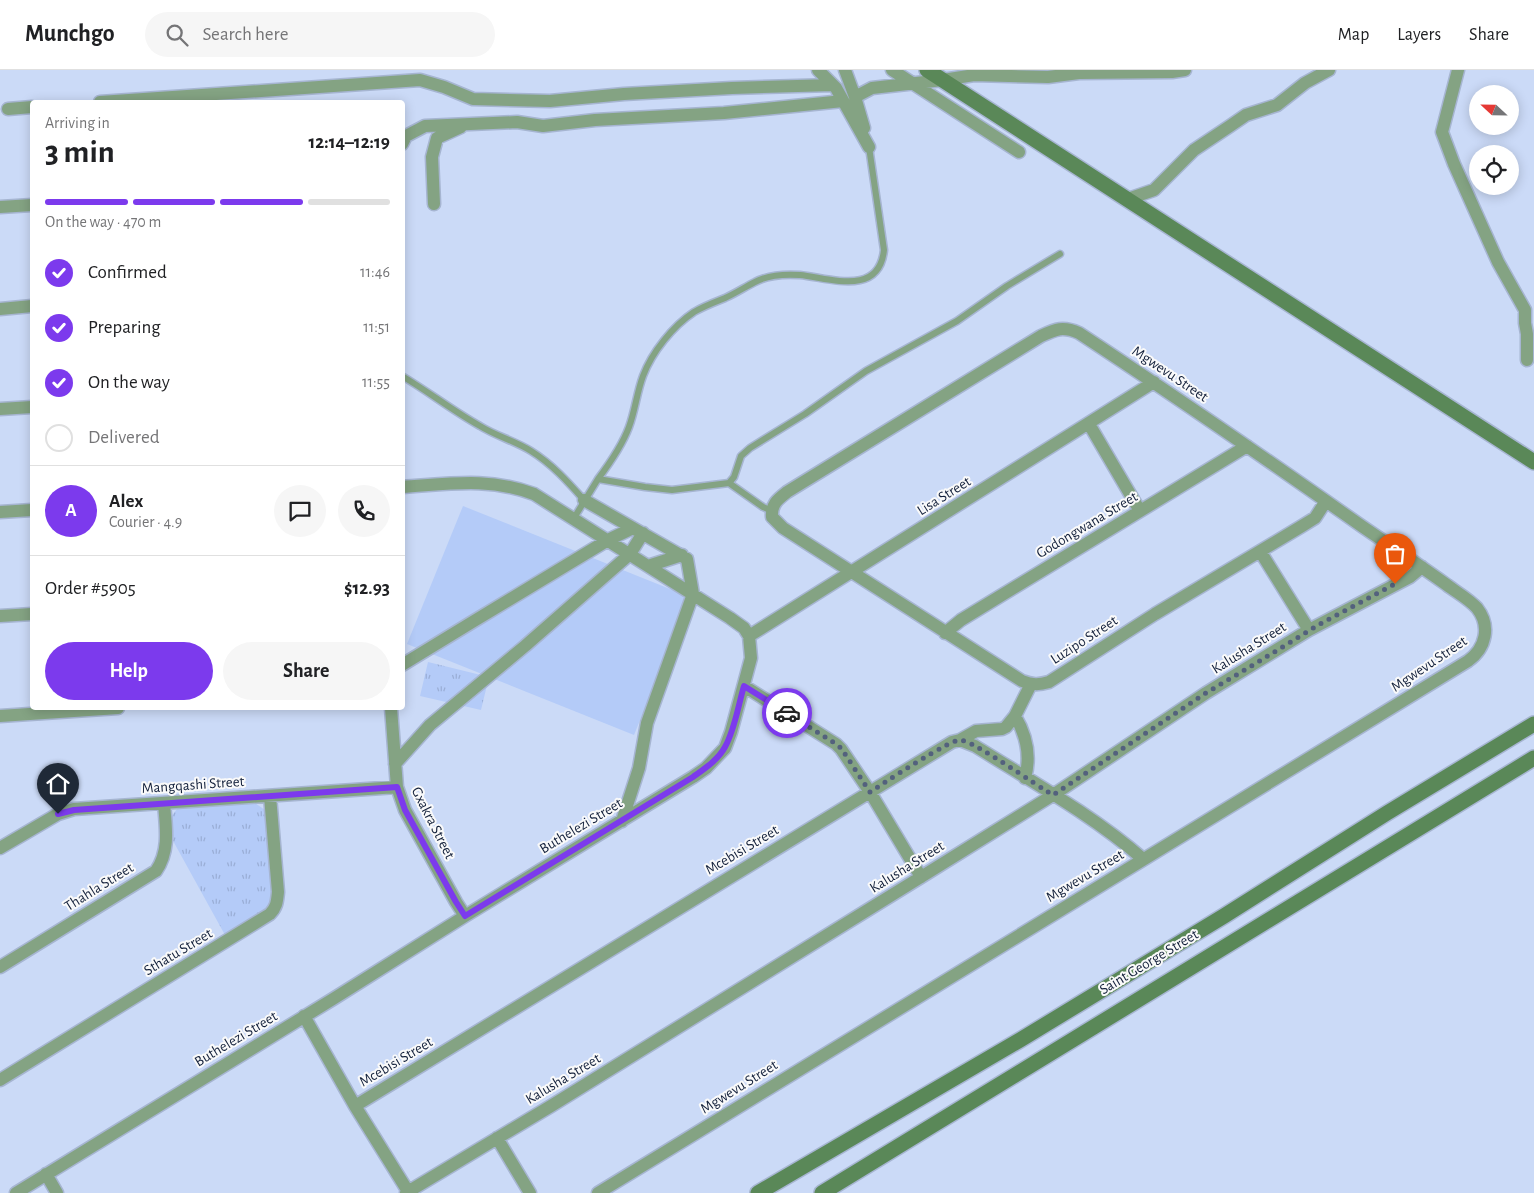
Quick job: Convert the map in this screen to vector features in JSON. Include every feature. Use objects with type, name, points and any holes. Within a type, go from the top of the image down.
[{"type":"main road","points":[[927,70],[1534,462]]},
{"type":"main road","name":"Saint George Street","points":[[758,1193],[1036,1030],[1534,724]]},
{"type":"main road","name":"Saint George Street","points":[[822,1193],[1534,758]]},
{"type":"street","points":[[818,70],[849,99]]},
{"type":"street","points":[[845,70],[849,99],[870,147]]},
{"type":"street","points":[[892,70],[1019,152]]},
{"type":"street","points":[[405,138],[425,126],[517,122],[543,126],[595,120],[724,113],[849,99],[872,88],[974,75],[1048,77],[1079,73],[1172,72],[1186,70]]},
{"type":"street","points":[[1128,199],[1154,190],[1194,150],[1246,115],[1277,106],[1305,83],[1329,70]]},
{"type":"street","points":[[1458,70],[1442,132],[1454,164],[1498,262],[1525,310],[1527,360]]},
{"type":"street","points":[[129,100],[420,80],[444,87],[473,99],[550,102],[664,92],[833,85]]},
{"type":"street","points":[[8,109],[30,107]]},
{"type":"street","points":[[434,204],[432,157],[437,138],[467,124]]},
{"type":"street","points":[[0,207],[30,205]]},
{"type":"street","points":[[0,309],[30,306]]},
{"type":"street","name":"Mgwevu Street","points":[[598,1193],[1476,655],[1485,636],[1484,625],[1479,613],[1468,601],[1422,567],[1154,382],[1070,329],[1062,328],[1041,336],[787,492],[777,500],[772,511]]},
{"type":"street","name":"Lisa Street","points":[[749,636],[1154,382]]},
{"type":"street","points":[[0,409],[30,407]]},
{"type":"street","points":[[1089,424],[1140,511]]},
{"type":"street","name":"Godongwana Street","points":[[945,633],[961,620],[1247,446]]},
{"type":"street","points":[[405,487],[453,482],[503,484],[534,494],[730,618],[744,628],[749,636]]},
{"type":"street","points":[[584,500],[682,555],[687,560],[693,594],[647,723],[640,768],[622,821]]},
{"type":"street","name":"Luzipo Street","points":[[1031,684],[1040,685],[1049,682],[1155,614],[1310,522],[1326,501]]},
{"type":"street","points":[[0,512],[30,510]]},
{"type":"street","points":[[772,511],[772,517],[783,528],[945,633],[1022,681],[1031,684],[1015,716],[1025,735],[1028,752],[1028,766],[1025,778]]},
{"type":"street","points":[[405,663],[608,540],[638,531]]},
{"type":"street","points":[[395,764],[430,725],[525,646],[630,554],[638,531]]},
{"type":"street","points":[[1260,551],[1309,630]]},
{"type":"street","points":[[648,566],[682,555]]},
{"type":"street","name":"Kalusha Street","points":[[407,1193],[921,878],[1053,795],[1206,693],[1309,630],[1410,577],[1422,567]]},
{"type":"street","points":[[0,616],[30,614]]},
{"type":"street","name":"Buthelezi Street","points":[[16,1193],[693,777],[725,748],[751,658],[749,636]]},
{"type":"street","points":[[744,686],[841,748],[870,792],[921,878]]},
{"type":"street","points":[[0,716],[88,710]]},
{"type":"street","name":"Gxakra Street","points":[[391,710],[397,787],[405,810],[465,916]]},
{"type":"street","name":"Mcebisi Street","points":[[355,1106],[936,751],[976,731],[1002,729],[1011,723],[1015,716]]},
{"type":"street","points":[[960,740],[976,746],[1053,795],[1143,859]]},
{"type":"street","name":"Mangqashi Street","points":[[0,848],[50,818],[66,811],[397,787]]},
{"type":"street","name":"Sthatu Street","points":[[0,1080],[274,910],[278,892],[270,796]]},
{"type":"street","name":"Thahla Street","points":[[0,966],[156,871],[162,862],[166,847],[164,804]]},
{"type":"street","points":[[304,1016],[407,1193]]},
{"type":"street","points":[[497,1138],[530,1193]]},
{"type":"street","points":[[46,1174],[57,1193]]},
{"type":"lane","points":[[574,518],[608,465],[629,427],[647,366],[655,352],[686,317],[702,307],[728,297],[766,278],[798,275],[838,282],[850,282],[868,277],[880,266],[883,261],[884,250],[870,147]]},
{"type":"lane","points":[[729,483],[734,477],[741,456],[750,448],[805,414],[866,371],[956,321],[1007,286],[1060,254]]},
{"type":"lane","points":[[405,378],[478,425],[531,451],[548,462],[584,500]]},
{"type":"lane","points":[[598,479],[672,490],[729,483],[763,507],[772,511]]},
{"type":"green space","points":[[463,506],[690,597],[634,735],[407,644]]},
{"type":"green space","points":[[428,662],[489,677],[481,710],[420,696]]},
{"type":"green space","points":[[255,803],[265,810],[273,898],[272,906],[225,935],[172,839],[170,818],[177,809]]},
{"type":"way so far","points":[[787,713],[841,748],[870,792],[936,751],[952,742],[960,740],[976,746],[1053,795],[1206,693],[1320,624],[1395,584]]},
{"type":"route","points":[[58,814],[74,810],[397,787],[405,810],[465,916],[706,768],[725,748],[744,686],[787,713]]}]
